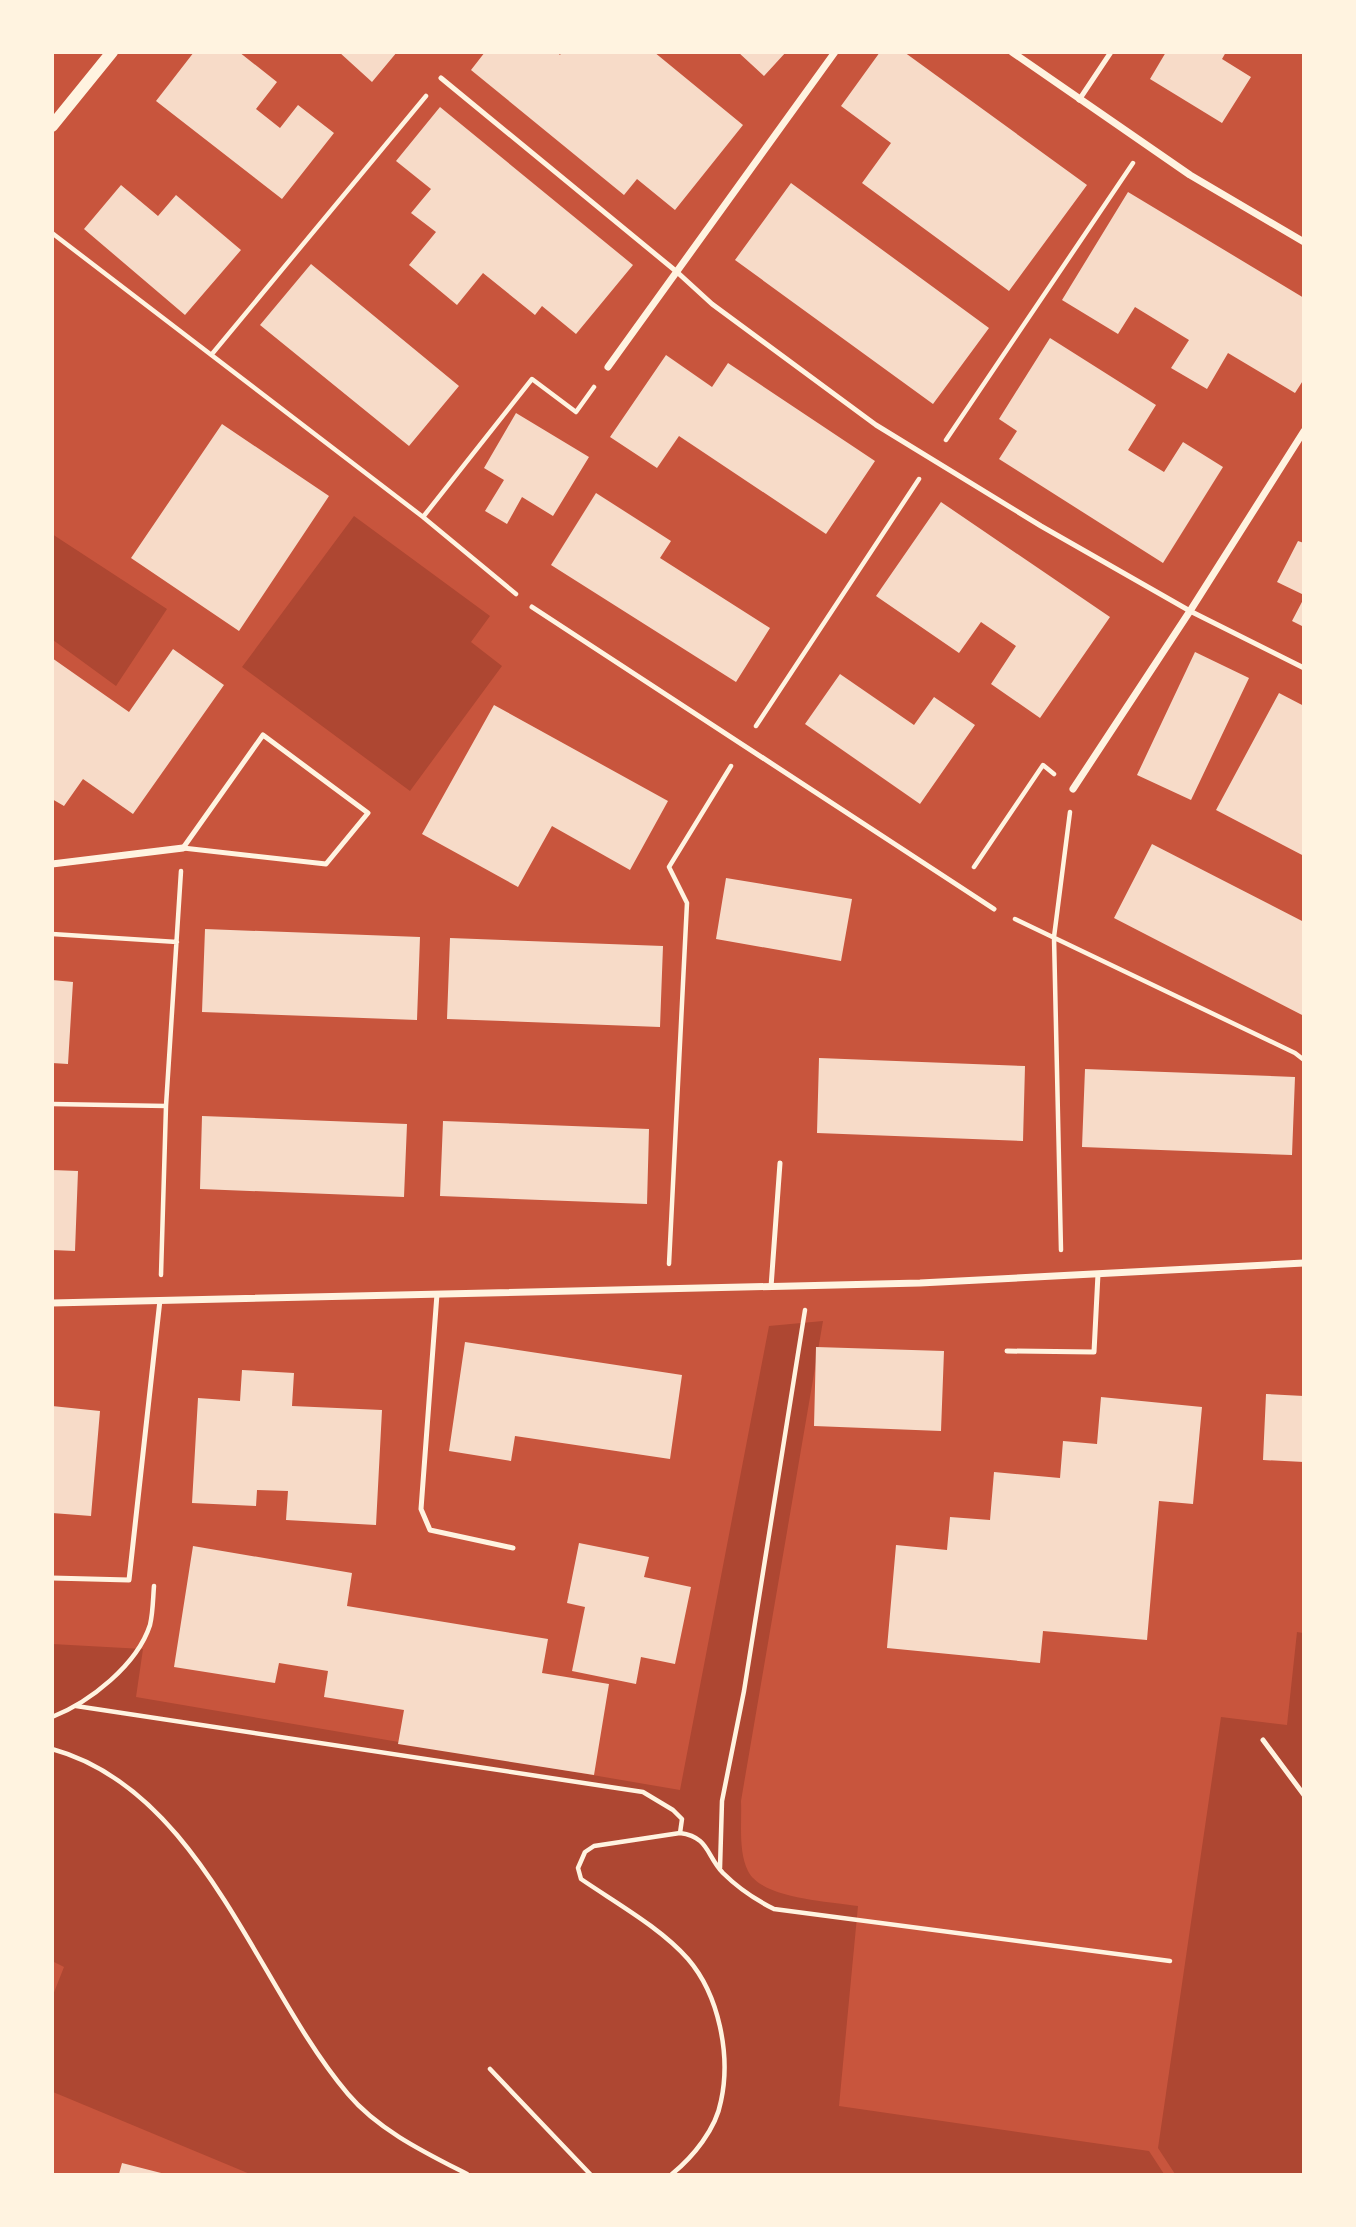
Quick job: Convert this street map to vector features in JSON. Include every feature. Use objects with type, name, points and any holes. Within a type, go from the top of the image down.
[{"type":"street","points":[[52,126],[112,52]]},
{"type":"street","points":[[608,367],[835,52]]},
{"type":"street","points":[[1012,52],[1190,175],[1304,242]]},
{"type":"street","points":[[1073,789],[1304,431]]},
{"type":"street","points":[[52,864],[183,848]]},
{"type":"street","points":[[52,1303],[920,1283],[1304,1263]]},
{"type":"lane","points":[[1079,100],[1111,52]]},
{"type":"lane","points":[[441,78],[677,272],[712,304],[876,425],[1041,526],[1190,611],[1304,668]]},
{"type":"lane","points":[[533,607],[994,909]]},
{"type":"lane","points":[[264,735],[368,813],[326,864],[183,848],[264,735]]},
{"type":"lane","points":[[771,1287],[780,1163]]},
{"type":"lane","points":[[1007,1351],[1094,1352],[1098,1274]]},
{"type":"lane","points":[[437,1294],[421,1509],[430,1530],[513,1548]]},
{"type":"lane","points":[[52,1578],[129,1580],[160,1300]]},
{"type":"lane","points":[[1263,1740],[1304,1795]]},
{"type":"path","points":[[212,354],[441,78]]},
{"type":"path","points":[[52,233],[423,517],[533,607]]},
{"type":"path","points":[[423,517],[532,379],[576,412],[608,367]]},
{"type":"path","points":[[668,1289],[687,903],[669,867],[743,746]]},
{"type":"path","points":[[960,887],[1043,765],[1073,789],[1054,937],[1062,1276]]},
{"type":"path","points":[[160,1300],[166,1106],[183,848]]},
{"type":"path","points":[[994,909],[1295,1053],[1304,1060]]},
{"type":"path","points":[[52,934],[177,942]]},
{"type":"path","points":[[52,1104],[166,1106]]},
{"type":"path","points":[[720,1869],[722,1801],[744,1690],[796,1352],[809,1286]]},
{"type":"path","points":[[76,1706],[643,1792],[678,1814],[682,1819],[680,1832]]},
{"type":"path","points":[[52,1749],[72,1754],[105,1772],[135,1794],[172,1830],[200,1861],[325,2065],[350,2097],[381,2123],[427,2154],[467,2175]]},
{"type":"path","points":[[671,2175],[688,2161],[710,2129],[721,2102],[724,2069],[719,2025],[709,1991],[674,1944],[582,1879],[578,1868],[585,1852],[594,1846],[680,1832],[701,1840],[720,1869],[751,1898],[774,1909],[1170,1961]]},
{"type":"path","points":[[490,2069],[590,2175]]},
{"type":"shaded area","points":[[354,516],[490,616],[471,642],[502,666],[410,791],[242,667]]},
{"type":"shaded area","points":[[52,534],[167,609],[116,686],[53,640]]},
{"type":"shaded area","points":[[823,1321],[741,1801],[741,1836],[748,1871],[767,1888],[797,1897],[858,1906],[839,2106],[1149,2151],[1164,2174],[250,2174],[53,2092],[53,1995],[64,1967],[52,1961],[52,1644],[143,1649],[136,1697],[680,1790],[769,1326]]},
{"type":"shaded area","points":[[1297,1632],[1303,1633],[1303,2174],[1175,2174],[1158,2148],[1221,1717],[1287,1725]]},
{"type":"building","points":[[194,52],[239,52],[277,82],[256,109],[280,128],[298,105],[334,133],[282,199],[156,101]]},
{"type":"building","points":[[339,52],[397,52],[372,82]]},
{"type":"building","points":[[485,52],[557,52],[560,55],[562,52],[654,52],[743,125],[675,210],[637,179],[624,195],[471,70]]},
{"type":"building","points":[[738,52],[786,52],[764,76]]},
{"type":"building","points":[[880,52],[904,52],[1087,185],[1009,291],[862,183],[891,143],[841,106]]},
{"type":"building","points":[[1166,52],[1226,52],[1222,59],[1251,77],[1222,123],[1150,79]]},
{"type":"building","points":[[440,107],[633,265],[576,334],[542,306],[535,315],[483,273],[457,305],[409,265],[436,232],[411,213],[431,189],[396,161]]},
{"type":"building","points":[[791,183],[989,328],[933,404],[735,260]]},
{"type":"building","points":[[121,185],[158,216],[176,195],[241,250],[185,315],[84,229]]},
{"type":"building","points":[[1128,192],[1304,298],[1304,379],[1295,393],[1228,353],[1207,389],[1171,368],[1189,340],[1135,307],[1118,334],[1062,300]]},
{"type":"building","points":[[311,264],[459,386],[409,446],[260,325]]},
{"type":"building","points":[[1050,338],[1156,405],[1128,450],[1164,472],[1183,442],[1223,467],[1163,563],[999,459],[1017,431],[999,419]]},
{"type":"building","points":[[666,355],[712,387],[728,363],[875,461],[826,534],[679,436],[657,468],[610,437]]},
{"type":"building","points":[[516,413],[589,457],[553,516],[522,497],[507,524],[485,511],[504,480],[484,468]]},
{"type":"building","points":[[222,424],[329,496],[239,631],[131,558]]},
{"type":"building","points":[[596,493],[671,541],[660,558],[770,628],[736,682],[551,565]]},
{"type":"building","points":[[941,502],[1110,617],[1040,718],[991,684],[1016,646],[981,622],[959,653],[876,596]]},
{"type":"building","points":[[1298,541],[1304,543],[1304,595],[1277,582]]},
{"type":"building","points":[[1304,598],[1304,627],[1292,621]]},
{"type":"building","points":[[173,649],[224,685],[133,814],[83,779],[64,806],[52,799],[52,658],[129,712]]},
{"type":"building","points":[[1195,652],[1249,678],[1191,800],[1137,775]]},
{"type":"building","points":[[840,674],[914,725],[934,697],[975,725],[920,804],[805,724]]},
{"type":"building","points":[[1279,693],[1304,706],[1304,856],[1216,810]]},
{"type":"building","points":[[494,705],[668,801],[630,870],[552,826],[518,887],[422,834]]},
{"type":"building","points":[[1152,844],[1304,922],[1304,1016],[1114,918]]},
{"type":"building","points":[[726,878],[852,899],[841,961],[716,939]]},
{"type":"building","points":[[205,929],[420,937],[417,1020],[202,1012]]},
{"type":"building","points":[[450,938],[663,946],[660,1027],[447,1019]]},
{"type":"building","points":[[52,980],[73,982],[68,1064],[52,1063]]},
{"type":"building","points":[[819,1058],[1025,1066],[1023,1141],[817,1133]]},
{"type":"building","points":[[1085,1069],[1295,1077],[1292,1155],[1082,1147]]},
{"type":"building","points":[[202,1116],[407,1124],[404,1197],[200,1189]]},
{"type":"building","points":[[443,1121],[649,1129],[647,1204],[440,1196]]},
{"type":"building","points":[[52,1170],[78,1171],[75,1251],[52,1250]]},
{"type":"building","points":[[465,1342],[682,1375],[670,1459],[515,1436],[511,1461],[449,1451]]},
{"type":"building","points":[[816,1347],[944,1351],[941,1431],[814,1426]]},
{"type":"building","points":[[242,1370],[294,1373],[292,1406],[382,1410],[376,1525],[286,1520],[288,1491],[257,1490],[256,1506],[192,1503],[198,1398],[240,1401]]},
{"type":"building","points":[[1266,1394],[1304,1396],[1304,1462],[1263,1460]]},
{"type":"building","points":[[1101,1397],[1202,1407],[1193,1504],[1159,1501],[1147,1640],[1043,1631],[1040,1663],[887,1648],[896,1545],[947,1550],[950,1517],[990,1520],[994,1472],[1060,1478],[1063,1441],[1097,1444]]},
{"type":"building","points":[[52,1406],[100,1411],[91,1516],[52,1513]]},
{"type":"building","points":[[579,1543],[649,1557],[644,1577],[691,1587],[675,1664],[641,1657],[636,1684],[572,1671],[585,1607],[567,1603]]},
{"type":"building","points":[[193,1546],[352,1573],[347,1606],[548,1639],[542,1673],[609,1684],[594,1775],[398,1744],[404,1710],[324,1697],[328,1671],[279,1663],[275,1683],[174,1667]]},
{"type":"building","points":[[122,2163],[165,2174],[119,2174]]}]
